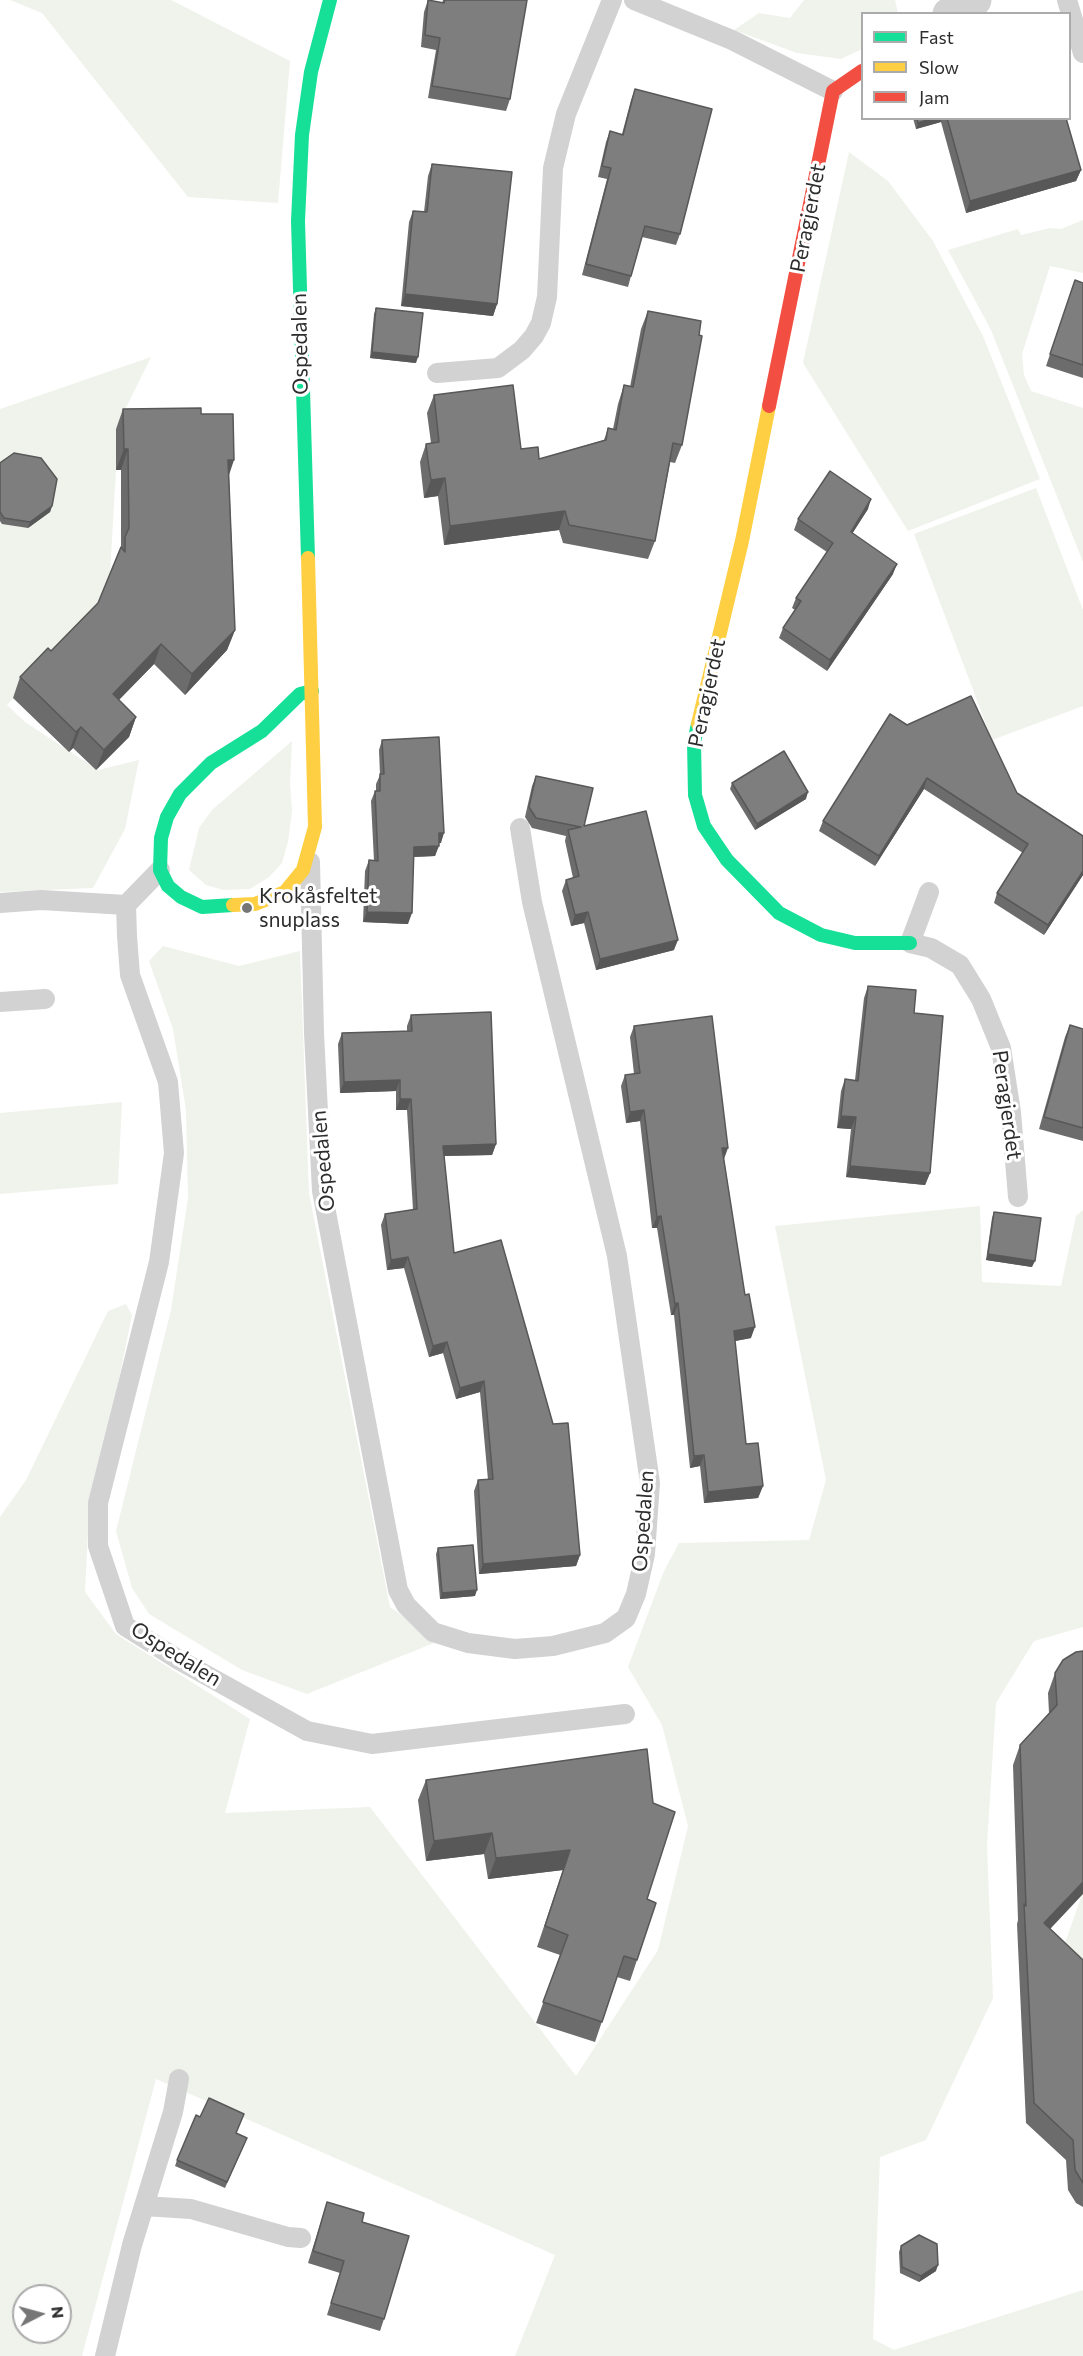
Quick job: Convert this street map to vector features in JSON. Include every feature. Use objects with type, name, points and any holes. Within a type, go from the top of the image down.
[{"type":"street","name":"Ospedalen","points":[[160,870],[174,892],[202,908],[255,904],[285,892],[303,870],[315,827],[298,221],[302,135],[311,72],[330,0]]},
{"type":"street","points":[[953,12],[975,0]]},
{"type":"street","points":[[833,91],[861,71]]},
{"type":"street","name":"Peragjerdet","points":[[833,91],[742,542],[694,742],[695,795],[704,826],[727,860],[779,913],[821,935],[855,943],[910,943]]},
{"type":"street","points":[[160,870],[161,838],[167,817],[180,794],[211,763],[262,732],[300,694],[312,691]]},
{"type":"lane","points":[[437,373],[498,368],[522,350],[534,336],[541,322],[547,297],[553,168],[566,114],[612,0]]},
{"type":"lane","points":[[634,0],[732,40],[833,91]]},
{"type":"lane","points":[[1071,13],[1083,53]]},
{"type":"lane","name":"Ospedalen","points":[[310,850],[314,1033],[322,1191],[398,1590],[406,1605],[433,1632],[468,1643],[515,1649],[553,1646],[605,1633],[626,1618],[636,1594],[645,1554],[650,1483],[617,1256],[532,902],[520,828]]},
{"type":"lane","points":[[0,903],[41,900],[126,904],[160,870]]},
{"type":"lane","points":[[910,943],[929,892]]},
{"type":"lane","name":"Ospedalen","points":[[126,904],[130,975],[168,1082],[173,1112],[174,1153],[159,1262],[98,1503],[98,1546],[125,1626],[179,1660],[307,1731],[372,1744],[625,1714]]},
{"type":"lane","name":"Peragjerdet","points":[[910,943],[931,948],[960,965],[981,999],[1001,1048],[1011,1112],[1018,1197]]},
{"type":"lane","points":[[0,1002],[45,999]]},
{"type":"lane","points":[[105,2356],[144,2206],[173,2112],[179,2079]]},
{"type":"lane","points":[[144,2206],[191,2209],[288,2237],[301,2238]]},
{"type":"shaded area","points":[[10,0],[171,0],[290,61],[278,203],[188,197],[42,13]]},
{"type":"shaded area","points":[[804,0],[895,0],[898,12],[861,12],[861,49],[841,59],[797,53],[734,30],[759,13],[790,18]]},
{"type":"shaded area","points":[[849,152],[888,181],[933,241],[983,336],[1040,479],[908,531],[803,363]]},
{"type":"shaded area","points":[[1083,220],[1083,273],[1050,266],[1022,354],[1024,375],[1031,391],[1083,408],[1083,562],[991,330],[948,250],[1018,229],[1021,235],[1050,228],[1061,229]]},
{"type":"shaded area","points":[[151,357],[116,428],[110,574],[98,607],[7,705],[25,722],[98,770],[139,760],[125,829],[93,888],[0,892],[0,409]]},
{"type":"shaded area","points":[[1036,488],[1083,610],[1083,706],[992,740],[914,534]]},
{"type":"shaded area","points":[[292,741],[290,784],[292,811],[288,842],[282,863],[269,877],[250,889],[223,890],[206,885],[189,870],[199,828],[212,810]]},
{"type":"shaded area","points":[[163,946],[239,966],[300,951],[309,1193],[390,1607],[439,1641],[307,1694],[242,1670],[149,1614],[132,1588],[116,1531],[171,1310],[188,1198],[186,1110],[173,1029],[149,961]]},
{"type":"shaded area","points":[[122,1102],[118,1184],[0,1194],[0,1113]]},
{"type":"shaded area","points":[[980,1206],[982,1282],[1061,1286],[1076,1216],[1083,1210],[1083,1627],[1034,1641],[996,1703],[987,1845],[993,1998],[926,2140],[880,2157],[873,2339],[894,2350],[1083,2290],[1083,2356],[515,2356],[555,2255],[156,2079],[82,2356],[0,2356],[0,1517],[26,1480],[108,1311],[126,1304],[132,1315],[88,1532],[85,1592],[116,1634],[250,1719],[225,1813],[370,1807],[576,2076],[658,1950],[688,1826],[662,1725],[628,1667],[664,1571],[679,1543],[809,1540],[826,1480],[775,1226]]},
{"type":"shaded area","points":[[1083,1892],[1083,1982],[1059,1960]]},
{"type":"building","points":[[428,0],[444,3],[445,0],[527,0],[510,99],[432,86],[440,38],[425,35]]},
{"type":"building","points":[[635,89],[712,109],[680,234],[645,226],[631,276],[586,264],[611,168],[602,166],[610,131],[623,135]]},
{"type":"building","points":[[948,120],[1067,120],[1081,170],[970,201]]},
{"type":"building","points":[[432,164],[512,172],[497,304],[405,294],[413,211],[427,212]]},
{"type":"building","points":[[1075,280],[1083,283],[1083,365],[1050,354]]},
{"type":"building","points":[[376,308],[423,313],[418,357],[372,352]]},
{"type":"building","points":[[648,311],[701,321],[699,335],[702,336],[682,445],[673,443],[655,541],[569,525],[565,511],[450,526],[445,478],[431,480],[428,461],[426,444],[439,442],[434,395],[513,385],[521,449],[538,447],[539,459],[606,440],[608,428],[616,430],[624,385],[633,387]]},
{"type":"building","points":[[201,408],[201,414],[233,414],[234,460],[228,460],[235,630],[192,674],[161,644],[113,694],[136,717],[104,750],[81,727],[76,732],[20,677],[48,648],[51,651],[98,603],[121,547],[125,552],[125,537],[129,528],[128,449],[124,449],[123,409]]},
{"type":"building","points":[[14,453],[41,458],[57,479],[52,506],[30,522],[4,518],[0,512],[0,463]]},
{"type":"building","points":[[830,471],[871,499],[851,532],[897,564],[830,660],[783,628],[801,601],[796,598],[833,543],[798,519]]},
{"type":"building","points":[[971,696],[1017,793],[1083,836],[1083,871],[1048,925],[997,893],[1028,844],[927,778],[879,856],[823,821],[890,714],[907,725]]},
{"type":"building","points":[[439,737],[444,833],[439,833],[439,846],[414,847],[412,913],[367,912],[369,860],[378,861],[375,791],[380,791],[380,774],[384,774],[382,740]]},
{"type":"building","points":[[784,751],[808,792],[757,824],[732,783]]},
{"type":"building","points":[[536,776],[593,788],[584,826],[646,811],[678,940],[600,959],[588,912],[575,915],[566,880],[579,876],[568,830],[581,827],[536,818],[529,807]]},
{"type":"building","points":[[868,986],[916,990],[914,1013],[943,1016],[930,1173],[850,1166],[856,1117],[841,1116],[845,1079],[858,1081]]},
{"type":"building","points":[[491,1012],[496,1144],[443,1146],[454,1253],[501,1240],[553,1424],[568,1423],[580,1555],[483,1564],[478,1480],[493,1479],[484,1381],[460,1388],[447,1342],[433,1346],[408,1257],[391,1260],[385,1214],[417,1209],[411,1099],[400,1099],[400,1080],[344,1082],[342,1033],[412,1031],[411,1015]]},
{"type":"building","points":[[712,1016],[728,1148],[722,1148],[745,1295],[749,1294],[755,1327],[734,1331],[746,1444],[758,1443],[763,1486],[708,1492],[704,1455],[694,1456],[678,1303],[675,1304],[661,1216],[657,1217],[644,1110],[630,1112],[625,1075],[640,1073],[634,1026]]},
{"type":"building","points":[[1070,1025],[1083,1029],[1083,1128],[1044,1117]]},
{"type":"building","points":[[994,1212],[1041,1218],[1035,1261],[988,1254]]},
{"type":"building","points":[[473,1545],[477,1590],[442,1593],[438,1548]]},
{"type":"building","points":[[1083,1651],[1083,1882],[1044,1923],[1083,1960],[1083,2183],[1075,2170],[1073,2140],[1034,2103],[1024,1904],[1026,1906],[1020,1745],[1057,1705],[1055,1673],[1063,1660],[1076,1652]]},
{"type":"building","points":[[647,1749],[653,1803],[675,1812],[647,1899],[656,1903],[637,1960],[624,1956],[602,2022],[543,2002],[568,1935],[545,1926],[570,1850],[496,1858],[492,1833],[434,1841],[426,1780]]},
{"type":"building","points":[[209,2098],[244,2114],[236,2133],[247,2138],[227,2182],[177,2160],[196,2115],[200,2117]]},
{"type":"building","points":[[327,2202],[364,2213],[362,2222],[409,2236],[384,2319],[331,2303],[344,2261],[313,2251]]},
{"type":"building","points":[[919,2235],[937,2244],[938,2265],[921,2276],[902,2267],[901,2246]]},
{"type":"traffic: fast","points":[[308,558],[298,221],[302,135],[311,72],[330,0]]},
{"type":"traffic: fast","points":[[233,905],[202,907],[181,897],[168,886],[160,870],[161,838],[167,817],[180,794],[211,763],[262,731],[300,694],[312,691]]},
{"type":"traffic: fast","points":[[698,724],[694,742],[695,795],[704,826],[727,860],[779,913],[821,935],[855,943],[910,943]]},
{"type":"traffic: slow","points":[[698,724],[742,541],[769,406]]},
{"type":"traffic: slow","points":[[233,905],[255,904],[285,892],[303,870],[315,827],[308,558]]},
{"type":"traffic: jam","points":[[769,406],[833,91],[861,72]]},
{"type":"place","name":"Krokåsfeltet snuplass","points":[[247,908]]}]
